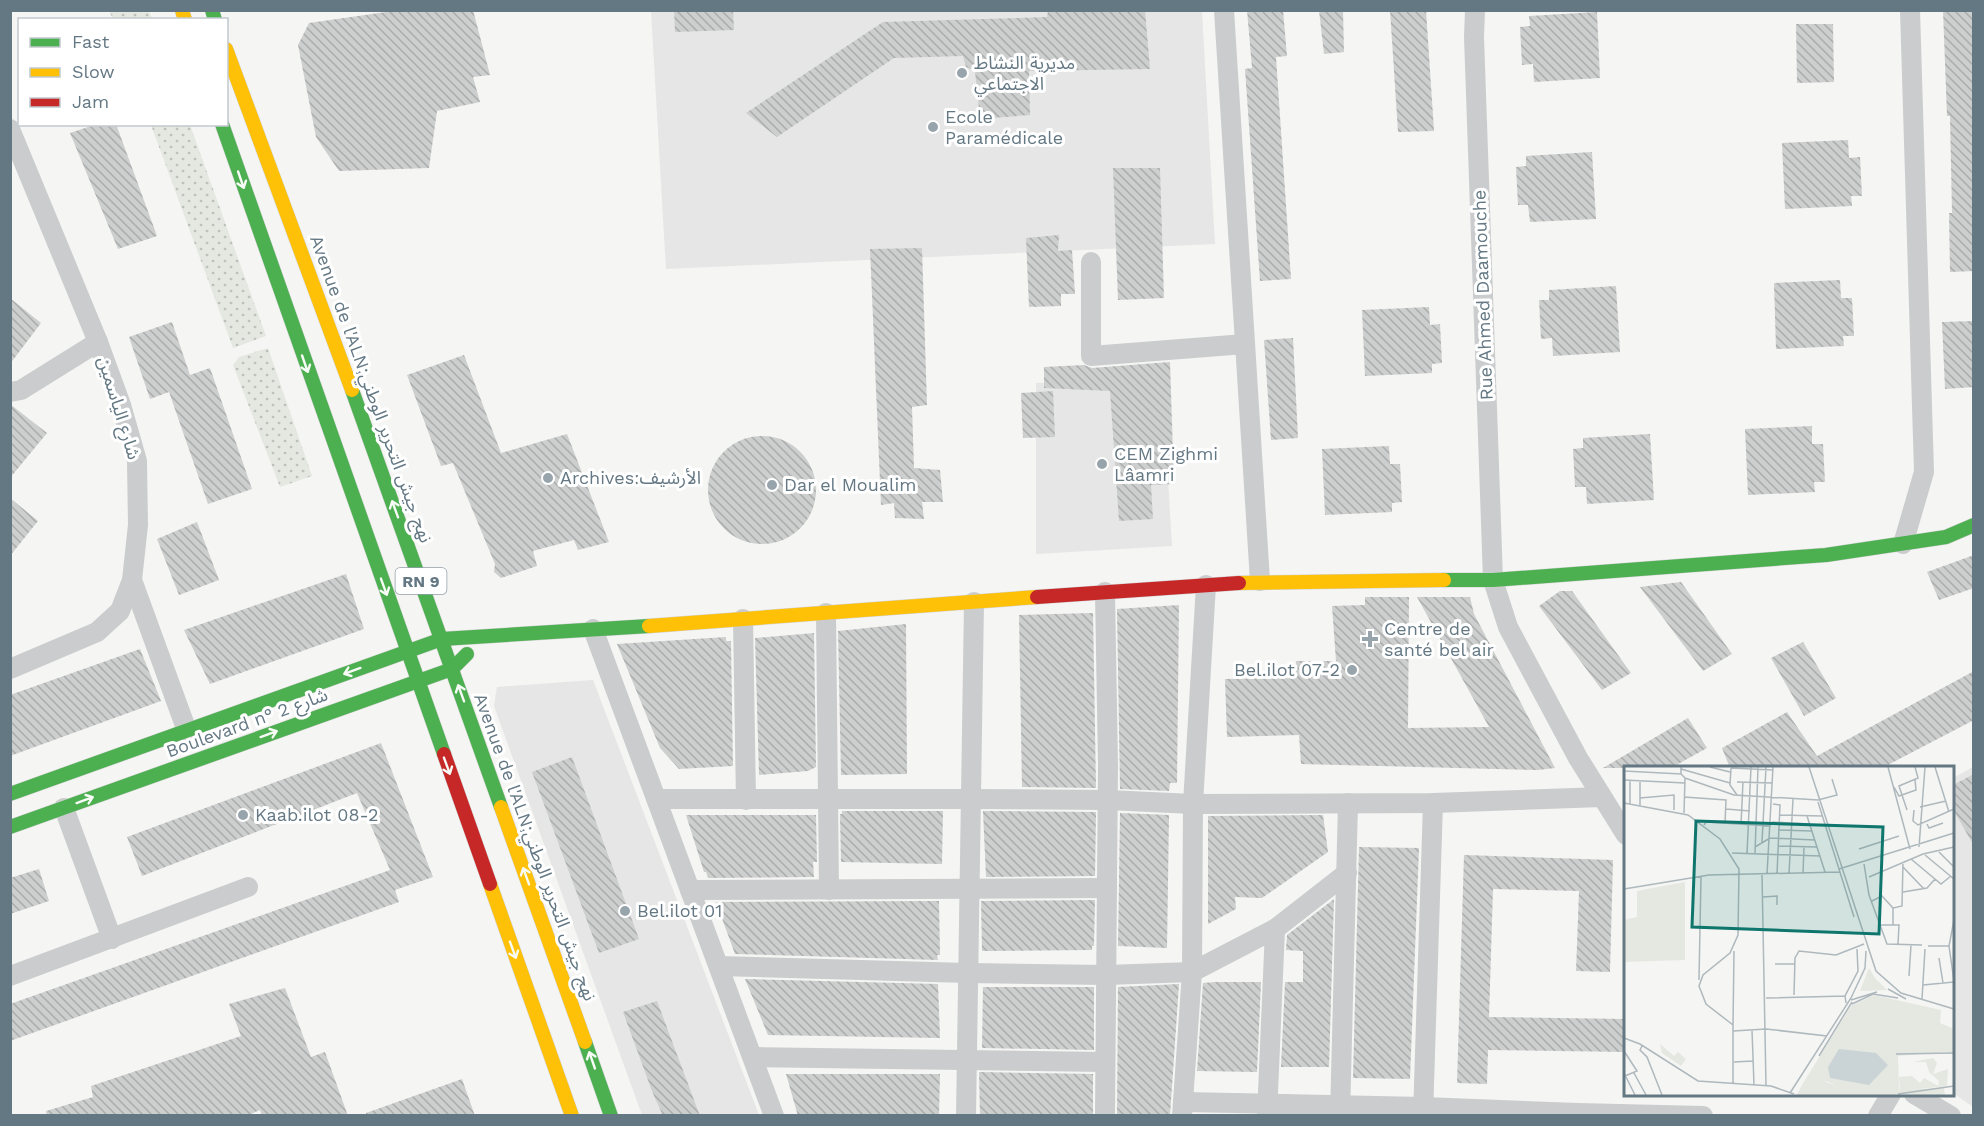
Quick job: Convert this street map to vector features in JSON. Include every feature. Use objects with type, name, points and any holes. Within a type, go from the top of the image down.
[{"type":"main road","name":"Avenue de l'ALN;نهج جيش التحرير الوطني","points":[[228,54],[313,280],[610,1116]]},
{"type":"main road","name":"RN 9","points":[[223,126],[407,651]]},
{"type":"main road","name":"Boulevard n° شارع 2","points":[[10,794],[442,639],[1260,581],[1493,580],[1826,555],[1946,537],[1974,525]]},
{"type":"main road","name":"Boulevard n° شارع 2","points":[[10,827],[452,669],[485,635]]},
{"type":"main road","points":[[407,651],[572,1116]]},
{"type":"street","points":[[1224,10],[1260,581]]},
{"type":"street","name":"Rue Ahmed Daamouche","points":[[1475,10],[1474,38],[1493,580],[1508,627],[1578,758],[1624,832]]},
{"type":"street","points":[[1903,544],[1924,472],[1910,10]]},
{"type":"street","name":"شارع الياسمين","points":[[10,129],[98,342],[121,405],[137,461],[138,525],[132,580],[187,731]]},
{"type":"street","points":[[1091,262],[1091,356],[1245,344]]},
{"type":"street","points":[[10,392],[21,390],[98,342]]},
{"type":"street","points":[[10,669],[97,632],[120,611],[132,580]]},
{"type":"street","points":[[1206,585],[1193,804],[1192,972],[1182,1109],[1703,1116]]},
{"type":"street","points":[[1105,592],[1108,800],[1105,1116]]},
{"type":"street","points":[[966,1116],[974,602]]},
{"type":"street","points":[[826,613],[829,890]]},
{"type":"street","points":[[743,619],[746,800]]},
{"type":"street","points":[[593,629],[774,1116]]},
{"type":"street","points":[[657,799],[971,798],[1193,804],[1433,802],[1602,797]]},
{"type":"street","points":[[1423,1111],[1433,802]]},
{"type":"street","points":[[1340,1111],[1348,803]]},
{"type":"street","points":[[64,808],[112,939]]},
{"type":"street","points":[[718,966],[1106,975],[1192,972],[1275,929],[1347,873]]},
{"type":"street","points":[[10,976],[248,887]]},
{"type":"street","points":[[690,890],[1107,888]]},
{"type":"street","points":[[1267,1110],[1275,929]]},
{"type":"street","points":[[753,1057],[1105,1062]]},
{"type":"street","points":[[1878,1116],[1890,1096]]},
{"type":"street","points":[[1916,1096],[1951,1116]]},
{"type":"shaded area","points":[[109,11],[149,11],[152,18],[112,18]]},
{"type":"shaded area","name":"Ecole Paramédicale","points":[[651,11],[1202,11],[1215,244],[666,269]]},
{"type":"shaded area","points":[[151,126],[190,126],[266,336],[233,348]]},
{"type":"shaded area","points":[[268,348],[312,476],[280,487],[233,365],[239,357]]},
{"type":"shaded area","name":"CEM Zighmi Lâamri","points":[[1162,380],[1172,546],[1036,554],[1036,383]]},
{"type":"shaded area","name":"Bel.ilot 01","points":[[593,680],[759,1115],[642,1115],[494,706],[497,687]]},
{"type":"shaded area","points":[[1973,767],[1973,1107],[1954,1094],[1954,777]]},
{"type":"building","points":[[400,10],[473,10],[490,75],[473,77],[480,102],[437,111],[429,168],[339,171],[316,137],[298,45],[309,23]]},
{"type":"building","points":[[674,10],[733,10],[734,30],[675,32]]},
{"type":"building","points":[[1048,10],[1145,10],[1150,69],[1029,71],[1030,115],[980,119],[975,71],[966,67],[963,56],[894,58],[777,137],[746,113],[883,22],[1047,17]]},
{"type":"building","points":[[1247,10],[1283,10],[1287,56],[1276,57],[1291,279],[1260,281],[1245,69],[1252,68]]},
{"type":"building","points":[[1319,10],[1343,10],[1344,52],[1324,54]]},
{"type":"building","points":[[1390,10],[1426,10],[1434,131],[1398,132]]},
{"type":"building","points":[[1943,10],[1974,10],[1974,271],[1950,272],[1949,213],[1952,213],[1950,116],[1947,116]]},
{"type":"building","points":[[1597,12],[1600,78],[1534,82],[1533,64],[1522,65],[1520,27],[1530,26],[1529,16]]},
{"type":"building","points":[[1796,24],[1833,24],[1834,82],[1797,83]]},
{"type":"building","points":[[91,126],[117,126],[157,236],[118,249],[70,133]]},
{"type":"building","points":[[1848,140],[1849,158],[1860,157],[1862,196],[1851,196],[1852,206],[1785,209],[1782,143]]},
{"type":"building","points":[[1592,152],[1596,219],[1530,222],[1528,205],[1518,205],[1516,167],[1526,166],[1526,156]]},
{"type":"building","points":[[1113,168],[1160,168],[1164,298],[1118,300]]},
{"type":"building","points":[[1059,235],[1058,251],[1072,250],[1075,294],[1061,294],[1061,306],[1029,307],[1026,238]]},
{"type":"building","points":[[922,248],[927,405],[912,407],[914,468],[940,470],[943,502],[922,502],[924,519],[895,518],[894,503],[881,505],[870,249]]},
{"type":"building","points":[[1840,280],[1841,298],[1852,298],[1854,336],[1843,336],[1844,346],[1776,349],[1774,283]]},
{"type":"building","points":[[1616,286],[1620,352],[1553,356],[1552,338],[1541,339],[1539,300],[1549,300],[1549,290]]},
{"type":"building","points":[[10,298],[41,323],[10,364]]},
{"type":"building","points":[[1429,307],[1430,325],[1440,324],[1442,363],[1432,364],[1432,373],[1365,376],[1362,310]]},
{"type":"building","points":[[1974,321],[1974,387],[1945,389],[1942,322]]},
{"type":"building","points":[[172,322],[190,375],[210,368],[252,489],[208,504],[169,392],[150,399],[129,337]]},
{"type":"building","points":[[1293,338],[1298,438],[1271,440],[1264,340]]},
{"type":"building","name":"Archives:الأرشيف","points":[[464,355],[501,453],[567,434],[609,542],[578,550],[574,540],[533,551],[537,566],[501,578],[494,572],[495,564],[453,463],[441,466],[407,375]]},
{"type":"building","points":[[1170,362],[1174,484],[1151,485],[1153,519],[1119,521],[1110,391],[1044,388],[1044,367],[1084,365],[1092,368]]},
{"type":"building","points":[[1053,391],[1055,437],[1023,438],[1021,393]]},
{"type":"building","points":[[10,404],[47,433],[10,478]]},
{"type":"building","points":[[1812,426],[1812,444],[1823,444],[1825,482],[1814,482],[1815,492],[1748,495],[1745,429]]},
{"type":"building","points":[[1650,434],[1654,500],[1587,504],[1586,487],[1575,487],[1573,449],[1583,448],[1583,438]]},
{"type":"building","points":[[762,436],[783,440],[800,452],[812,469],[816,490],[812,511],[800,528],[783,540],[762,544],[741,540],[724,528],[712,511],[708,490],[712,469],[724,452],[741,440]]},
{"type":"building","points":[[1389,446],[1390,464],[1400,464],[1402,502],[1392,503],[1392,512],[1325,515],[1322,449]]},
{"type":"building","points":[[10,498],[38,521],[10,556]]},
{"type":"building","points":[[197,522],[219,580],[179,595],[157,539]]},
{"type":"building","points":[[1974,555],[1974,588],[1939,600],[1927,572]]},
{"type":"building","points":[[346,574],[364,629],[210,684],[184,630]]},
{"type":"building","points":[[1681,582],[1732,654],[1703,671],[1640,587]]},
{"type":"building","points":[[1560,591],[1572,591],[1631,673],[1602,690],[1539,606]]},
{"type":"building","name":"Bel.ilot 07-2","points":[[1365,597],[1409,597],[1408,728],[1489,727],[1417,597],[1470,597],[1474,614],[1555,768],[1538,770],[1301,764],[1299,735],[1227,737],[1225,679],[1296,678],[1296,661],[1336,661],[1332,606],[1365,605]]},
{"type":"building","points":[[1179,605],[1177,783],[1170,783],[1169,791],[1120,789],[1117,609]]},
{"type":"building","points":[[1093,613],[1096,788],[1022,787],[1019,615]]},
{"type":"building","points":[[906,624],[907,774],[841,775],[838,631]]},
{"type":"building","points":[[814,633],[816,767],[808,771],[759,775],[755,638]]},
{"type":"building","points":[[726,637],[726,641],[731,641],[733,766],[679,769],[660,748],[617,644]]},
{"type":"building","points":[[1803,642],[1836,698],[1804,716],[1771,658]]},
{"type":"building","points":[[140,649],[161,701],[10,756],[10,695]]},
{"type":"building","points":[[1974,671],[1974,720],[1886,766],[1729,766],[1722,748],[1787,712],[1817,756]]},
{"type":"building","points":[[1688,718],[1707,748],[1675,766],[1603,768]]},
{"type":"building","points":[[381,743],[433,877],[395,890],[399,902],[10,1041],[10,1004],[390,870],[357,793],[142,876],[127,837]]},
{"type":"building","points":[[572,757],[639,939],[599,953],[532,772]]},
{"type":"building","points":[[1974,774],[1974,846],[1954,811],[1954,784]]},
{"type":"building","points":[[842,811],[943,811],[942,864],[841,862],[840,814]]},
{"type":"building","points":[[983,811],[1096,812],[1095,876],[986,877]]},
{"type":"building","points":[[1120,813],[1169,815],[1167,948],[1118,946]]},
{"type":"building","points":[[686,815],[816,815],[817,862],[813,862],[814,877],[708,878]]},
{"type":"building","points":[[1323,815],[1328,852],[1262,898],[1235,897],[1236,909],[1208,924],[1208,816]]},
{"type":"building","points":[[1359,847],[1419,848],[1410,1079],[1353,1078]]},
{"type":"building","points":[[1464,855],[1613,860],[1610,972],[1576,971],[1579,891],[1493,889],[1489,1017],[1624,1019],[1624,1052],[1488,1050],[1487,1084],[1457,1083]]},
{"type":"building","points":[[39,869],[49,901],[10,914],[10,878]]},
{"type":"building","points":[[1334,899],[1329,1067],[1281,1067],[1285,982],[1303,982],[1303,951],[1286,950],[1287,935]]},
{"type":"building","points":[[1095,900],[1092,950],[982,951],[981,901]]},
{"type":"building","points":[[939,901],[940,955],[937,955],[938,960],[735,954],[716,902]]},
{"type":"building","points":[[745,979],[938,984],[940,1038],[768,1035]]},
{"type":"building","points":[[1261,982],[1257,1072],[1197,1071],[1203,983]]},
{"type":"building","points":[[1179,984],[1170,1116],[1117,1116],[1118,987]]},
{"type":"building","points":[[983,987],[1094,987],[1094,1050],[982,1048]]},
{"type":"building","points":[[285,988],[311,1057],[325,1052],[348,1116],[262,1116],[260,1110],[246,1116],[47,1116],[46,1111],[93,1097],[91,1086],[241,1036],[229,1004]]},
{"type":"building","points":[[657,1001],[700,1116],[663,1116],[652,1091],[623,1012]]},
{"type":"building","points":[[979,1072],[1093,1074],[1093,1116],[980,1116]]},
{"type":"building","points":[[786,1074],[940,1074],[939,1116],[798,1116]]},
{"type":"building","points":[[462,1079],[475,1116],[366,1116],[366,1113]]},
{"type":"traffic: fast","points":[[212,10],[214,18]]},
{"type":"traffic: fast","points":[[223,126],[444,754]]},
{"type":"traffic: fast","points":[[352,390],[501,807]]},
{"type":"traffic: fast","points":[[1444,580],[1493,580],[1826,555],[1946,537],[1974,525]]},
{"type":"traffic: fast","points":[[10,794],[442,639],[649,626]]},
{"type":"traffic: fast","points":[[10,827],[452,669],[467,654]]},
{"type":"traffic: fast","points":[[585,1042],[611,1116]]},
{"type":"traffic: slow","points":[[182,10],[184,18]]},
{"type":"traffic: slow","points":[[228,54],[352,390]]},
{"type":"traffic: slow","points":[[1239,583],[1444,580]]},
{"type":"traffic: slow","points":[[649,626],[1037,597]]},
{"type":"traffic: slow","points":[[501,807],[585,1042]]},
{"type":"traffic: slow","points":[[490,884],[572,1116]]},
{"type":"traffic: jam","points":[[1037,597],[1239,583]]},
{"type":"traffic: jam","points":[[444,754],[490,884]]},
{"type":"place","name":"مديرية النشاط الاجتماعي","points":[[962,73]]},
{"type":"place","name":"Ecole Paramédicale","points":[[933,127]]},
{"type":"place","name":"CEM Zighmi Lâamri","points":[[1102,464]]},
{"type":"place","name":"Archives:الأرشيف","points":[[548,478]]},
{"type":"place","name":"Dar el Moualim","points":[[772,485]]},
{"type":"place","name":"Centre de santé bel air","points":[[1370,639]]},
{"type":"place","name":"Bel.ilot 07-2","points":[[1352,670]]},
{"type":"place","name":"Kaab.ilot 08-2","points":[[243,815]]},
{"type":"place","name":"Bel.ilot 01","points":[[625,911]]}]
